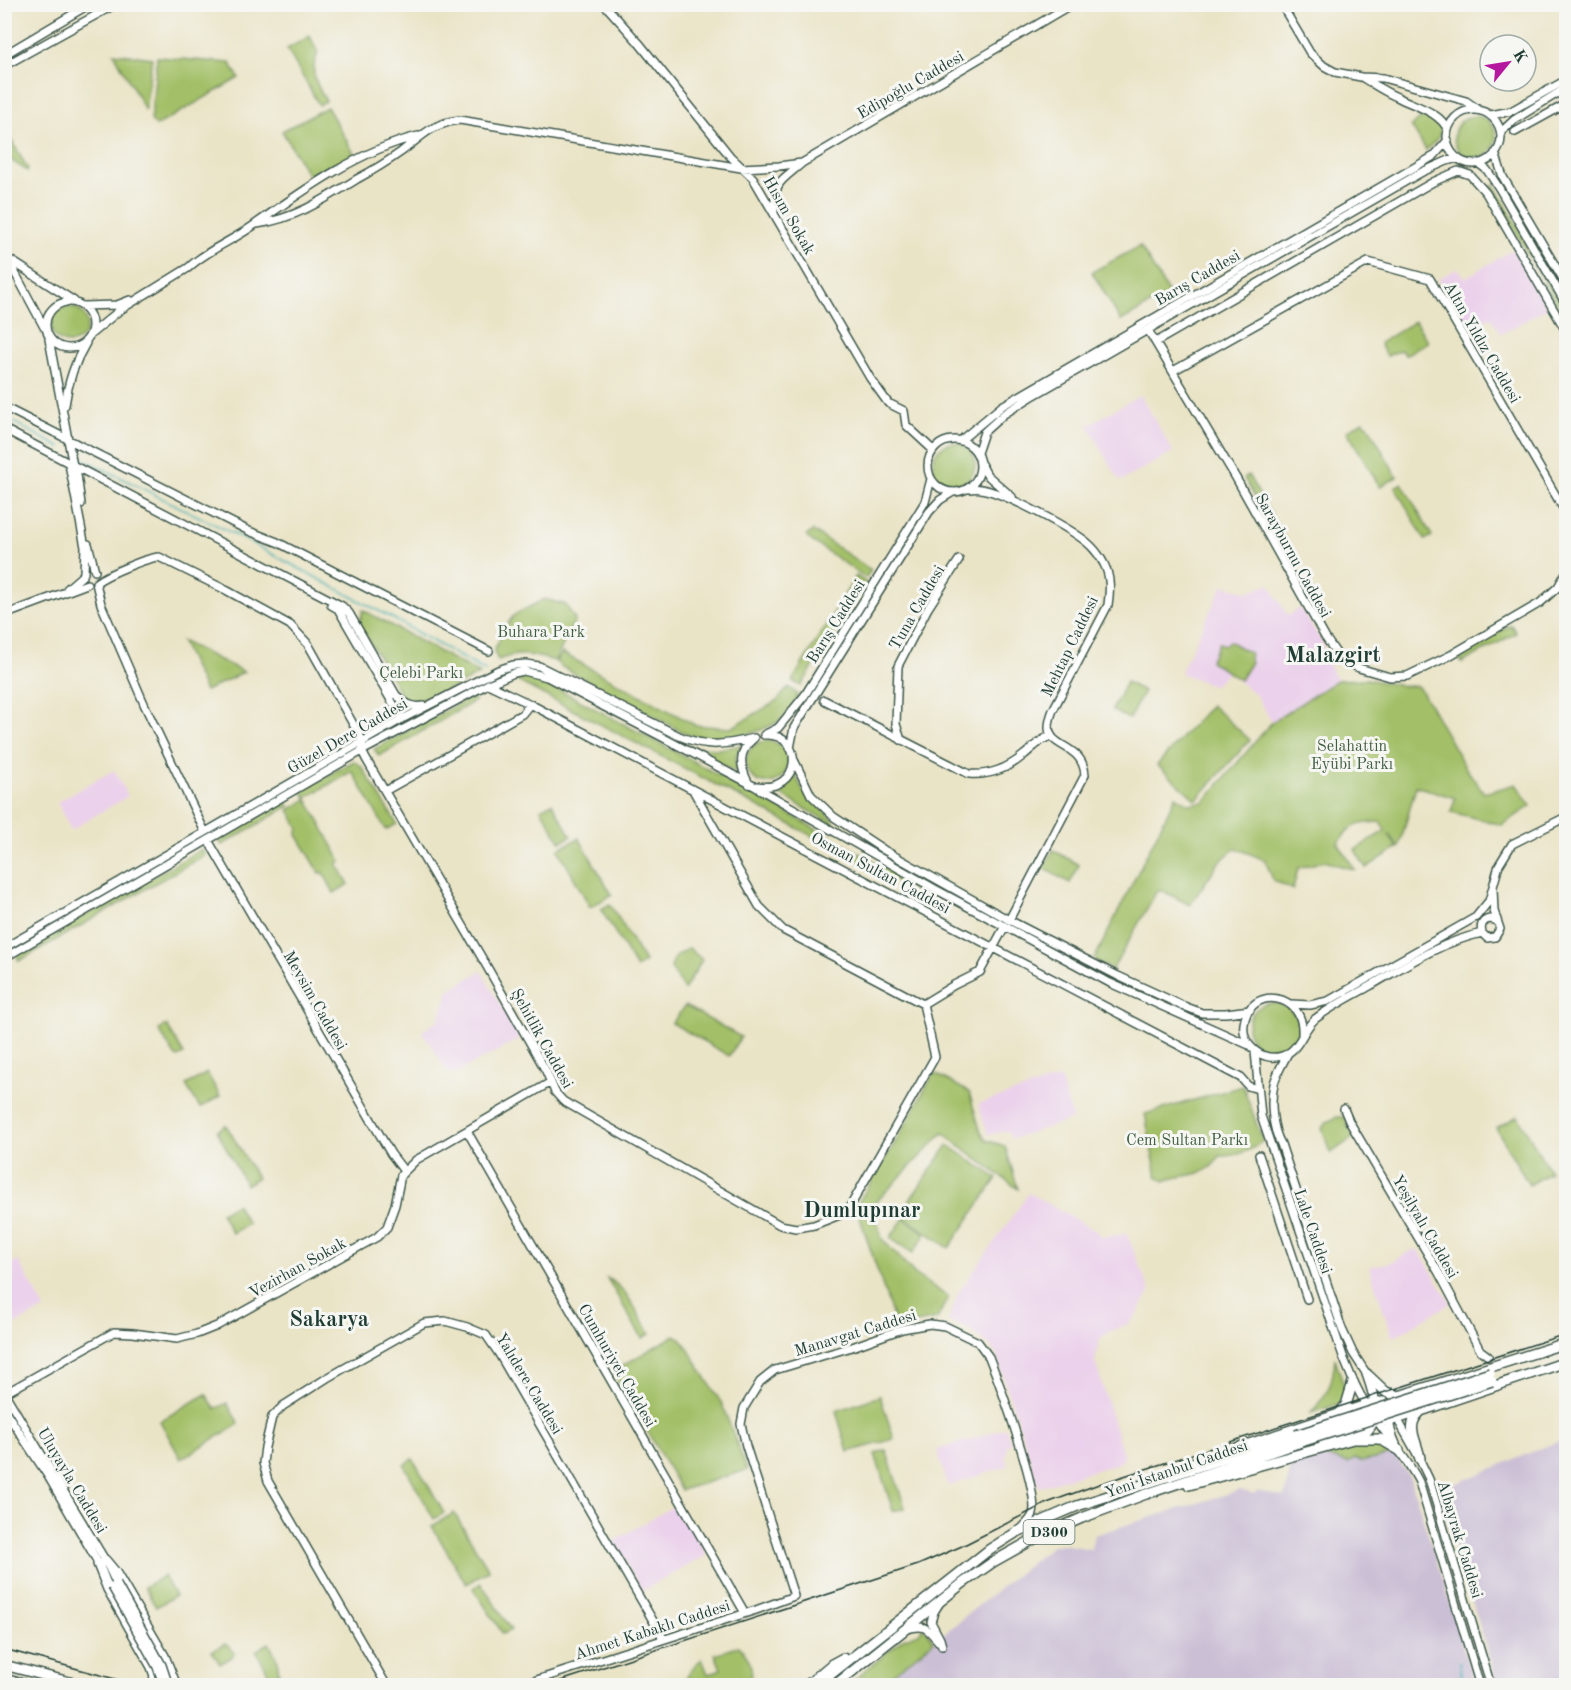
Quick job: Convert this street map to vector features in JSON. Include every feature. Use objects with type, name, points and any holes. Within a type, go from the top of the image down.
[{"type":"highway","points":[[1367,1374],[1386,1392],[1399,1395],[1566,1343]]},
{"type":"highway","name":"Yeni İstanbul Caddesi","points":[[864,1647],[990,1549],[1017,1532],[1077,1506],[1491,1377],[1566,1349]]},
{"type":"highway","name":"Yeni İstanbul Caddesi","points":[[1491,1377],[1566,1357]]},
{"type":"highway","points":[[1373,1411],[1383,1421],[1393,1420],[1566,1362]]},
{"type":"highway","points":[[1353,1439],[1366,1432],[1373,1411],[1367,1374]]},
{"type":"highway","points":[[1341,1413],[1353,1382]]},
{"type":"highway","points":[[1414,1390],[1406,1397],[1405,1404],[1410,1411],[1421,1411]]},
{"type":"highway","points":[[1390,1407],[1399,1395]]},
{"type":"highway","points":[[1341,1413],[1373,1411],[1384,1402],[1390,1407],[1397,1447]]},
{"type":"highway","points":[[1420,1459],[1411,1427],[1413,1420],[1421,1411]]},
{"type":"highway","points":[[1166,1477],[1204,1458],[1341,1413],[1357,1414],[1361,1424],[1358,1430],[1309,1445],[1282,1458]]},
{"type":"highway","points":[[1146,1494],[1173,1490],[1353,1439],[1377,1438],[1397,1447]]},
{"type":"highway","name":"Yeni İstanbul Caddesi","points":[[834,1686],[942,1599],[993,1562],[1028,1542],[1082,1518],[1297,1439]]},
{"type":"highway","points":[[102,1562],[108,1589],[152,1667],[154,1681],[163,1680],[172,1671]]},
{"type":"highway","points":[[102,1562],[115,1572],[172,1671],[176,1686]]},
{"type":"highway","points":[[806,1686],[832,1664],[864,1647]]},
{"type":"highway","name":"D300","points":[[816,1686],[864,1647]]},
{"type":"highway","points":[[4,1665],[85,1686]]},
{"type":"highway","points":[[4,1679],[30,1686]]},
{"type":"street","points":[[4,55],[90,4]]},
{"type":"street","points":[[4,66],[116,4]]},
{"type":"street","name":"Hısım Sokak","points":[[604,4],[741,168],[753,178],[870,378],[888,403],[904,411],[906,425],[933,450]]},
{"type":"street","name":"Edipoğlu Caddesi","points":[[419,136],[444,122],[460,120],[741,168],[802,163],[1072,4]]},
{"type":"street","points":[[1281,4],[1310,53],[1324,66],[1335,72],[1383,78],[1466,101],[1491,116],[1501,132],[1501,140],[1496,153],[1478,163],[1458,158],[1449,147],[1448,130],[1445,123],[1433,114],[1361,77]]},
{"type":"street","points":[[1491,116],[1511,111],[1566,80]]},
{"type":"street","points":[[1501,132],[1514,120],[1566,88]]},
{"type":"street","points":[[1515,132],[1566,104]]},
{"type":"street","points":[[1448,130],[1457,116],[1463,112],[1479,110]]},
{"type":"street","points":[[257,224],[275,221],[317,204],[401,152],[419,136]]},
{"type":"street","points":[[4,258],[17,276],[47,333],[57,345],[69,349],[81,345],[141,296],[188,268],[197,259],[257,224],[309,188],[393,142],[419,136]]},
{"type":"street","name":"Barış Caddesi","points":[[961,440],[1002,406],[1434,156],[1448,140]]},
{"type":"street","points":[[1496,153],[1503,177],[1566,284]]},
{"type":"street","name":"Barış Caddesi","points":[[977,453],[984,432],[1004,414],[1422,172],[1458,158]]},
{"type":"street","points":[[774,212],[775,189],[778,182],[802,163]]},
{"type":"street","points":[[1478,163],[1487,170],[1499,188],[1566,304]]},
{"type":"street","points":[[1156,342],[1433,182],[1458,171],[1470,175],[1486,193],[1566,331]]},
{"type":"street","points":[[4,258],[80,304],[92,319],[89,337],[71,373],[64,414]]},
{"type":"street","name":"Altın Yıldız Caddesi","points":[[1173,371],[1368,262],[1430,279],[1566,513]]},
{"type":"street","points":[[92,584],[96,572],[85,531],[45,321],[53,307],[60,303],[117,305],[141,296]]},
{"type":"street","name":"Sarayburnu Caddesi","points":[[1148,330],[1239,483],[1325,637],[1341,660],[1390,677],[1416,673],[1540,603],[1558,588],[1566,573]]},
{"type":"street","points":[[4,407],[256,535],[277,542],[489,651]]},
{"type":"street","points":[[4,429],[342,606],[349,613],[396,695],[405,704],[416,707],[429,705]]},
{"type":"street","points":[[961,440],[973,447],[987,475],[1018,503],[981,489],[953,492],[941,488],[931,479],[928,464],[933,450],[946,441],[961,440]]},
{"type":"street","points":[[967,489],[978,477],[980,462]]},
{"type":"street","points":[[73,466],[85,547],[83,579],[92,584],[145,706],[205,832]]},
{"type":"street","name":"Barış Caddesi","points":[[764,735],[778,728],[805,695],[926,502],[931,479]]},
{"type":"street","name":"Barış Caddesi","points":[[790,748],[794,728],[924,520],[940,501],[953,492]]},
{"type":"street","name":"Mehtap Caddesi","points":[[1018,503],[1089,544],[1106,567],[1110,586],[1108,605],[1053,710],[1049,727],[1051,736]]},
{"type":"street","points":[[4,615],[92,584],[151,558],[159,557],[290,626],[308,644],[363,742],[362,751]]},
{"type":"street","name":"Tuna Caddesi","points":[[901,740],[896,724],[898,666],[928,608],[959,560]]},
{"type":"street","points":[[60,594],[89,570],[118,571]]},
{"type":"street","points":[[309,590],[338,609],[402,719]]},
{"type":"street","name":"Güzel Dere Caddesi","points":[[4,948],[402,719],[498,670],[513,665],[526,664],[552,670],[698,744],[728,744],[754,738]]},
{"type":"street","name":"Güzel Dere Caddesi","points":[[4,958],[362,751],[488,684],[524,671],[541,675],[752,785],[1007,923]]},
{"type":"street","name":"Osman Sultan Caddesi","points":[[488,684],[994,947],[1241,1078],[1248,1086],[1258,1089]]},
{"type":"street","points":[[693,790],[759,906],[783,930],[923,1004],[980,972],[1085,775],[1084,765],[1078,755],[1051,736],[1041,740],[1007,766],[992,772],[974,774],[901,740],[824,700]]},
{"type":"street","points":[[385,791],[522,714],[530,704]]},
{"type":"street","points":[[794,760],[788,778],[773,787],[752,785],[741,765],[741,757],[748,743],[754,738],[764,735],[779,737],[790,748],[811,795],[834,817],[884,850],[1110,983],[1271,1057],[1288,1053],[1294,1049],[1314,1020],[1428,952],[1456,939],[1482,933],[1490,938],[1498,935],[1500,929],[1493,890]]},
{"type":"street","name":"Şehitlik Caddesi","points":[[362,751],[555,1092],[563,1101],[780,1225],[796,1228],[814,1225],[847,1212],[935,1057],[923,1004]]},
{"type":"street","points":[[1252,1048],[1244,1031],[1246,1016],[1256,1003],[1274,998],[1291,1004],[1310,1005],[1328,1001],[1476,916],[1489,901],[1498,865],[1512,844],[1566,817]]},
{"type":"street","name":"Mevsim Caddesi","points":[[208,840],[391,1154],[404,1171]]},
{"type":"street","points":[[1476,916],[1497,921]]},
{"type":"street","points":[[1482,933],[1482,923],[1487,919]]},
{"type":"street","points":[[1007,923],[1202,1013],[1250,1010]]},
{"type":"street","points":[[1291,1004],[1301,1018],[1302,1035]]},
{"type":"street","name":"Lale Caddesi","points":[[1252,1048],[1261,1116],[1321,1294],[1353,1382],[1412,1468],[1422,1491],[1480,1686]]},
{"type":"street","name":"Lale Caddesi","points":[[1288,1053],[1274,1082],[1272,1112],[1277,1137],[1349,1345],[1390,1407]]},
{"type":"street","points":[[404,1171],[416,1160],[551,1082]]},
{"type":"street","name":"Yeşilyalı Caddesi","points":[[1344,1109],[1349,1122],[1439,1273],[1480,1350],[1488,1356]]},
{"type":"street","name":"Cumhuriyet Caddesi","points":[[467,1131],[745,1613]]},
{"type":"street","name":"Lale Caddesi","points":[[1258,1155],[1307,1299]]},
{"type":"street","name":"Vezirhan Sokak","points":[[5,1393],[114,1332],[177,1340],[217,1326],[285,1289],[377,1237],[387,1227],[404,1171]]},
{"type":"street","points":[[1321,1294],[1328,1296],[1340,1332],[1349,1345]]},
{"type":"street","name":"Yalıdere Caddesi","points":[[387,1686],[268,1481],[263,1463],[272,1417],[283,1406],[327,1378],[424,1323],[445,1321],[486,1335],[663,1638]]},
{"type":"street","name":"Manavgat Caddesi","points":[[794,1596],[746,1446],[741,1424],[744,1408],[760,1382],[775,1370],[902,1329],[930,1324],[945,1326],[978,1342],[989,1357],[1032,1486],[1034,1512],[1017,1532]]},
{"type":"street","points":[[1353,1382],[1361,1383],[1367,1374]]},
{"type":"street","name":"Uluyayla Caddesi","points":[[5,1393],[114,1585]]},
{"type":"street","name":"Uluyayla Caddesi","points":[[4,1409],[102,1562]]},
{"type":"street","name":"Albayrak Caddesi","points":[[1393,1420],[1406,1434],[1429,1479],[1491,1686]]},
{"type":"street","points":[[1397,1447],[1395,1433],[1400,1431],[1406,1434]]},
{"type":"street","points":[[114,1585],[157,1667],[164,1686]]},
{"type":"street","points":[[114,1585],[162,1665],[169,1686]]},
{"type":"street","name":"Ahmet Kabaklı Caddesi","points":[[518,1686],[794,1596]]},
{"type":"street","points":[[905,1629],[918,1626],[927,1628],[942,1646],[932,1622],[934,1612],[942,1599]]},
{"type":"shaded area","points":[[1514,249],[1547,308],[1501,334],[1491,317],[1467,330],[1438,279],[1458,268],[1465,278]]},
{"type":"shaded area","points":[[1140,395],[1173,452],[1123,480],[1119,480],[1088,425]]},
{"type":"shaded area","points":[[1269,584],[1288,616],[1300,608],[1324,645],[1322,655],[1337,679],[1272,722],[1255,694],[1227,672],[1214,686],[1180,673],[1223,585],[1248,592]]},
{"type":"shaded area","points":[[114,770],[128,796],[71,830],[57,802]]},
{"type":"shaded area","points":[[481,971],[520,1039],[454,1074],[447,1071],[422,1031],[438,1021],[449,990]]},
{"type":"shaded area","points":[[1060,1078],[1073,1119],[1012,1139],[1007,1131],[988,1135],[978,1104]]},
{"type":"shaded area","points":[[1029,1193],[1096,1231],[1101,1237],[1127,1234],[1150,1291],[1128,1324],[1108,1332],[1099,1341],[1095,1361],[1124,1457],[1119,1463],[1039,1487],[996,1354],[970,1330],[948,1321],[959,1292]]},
{"type":"shaded area","points":[[1415,1249],[1419,1251],[1451,1303],[1394,1337],[1369,1267],[1392,1262]]},
{"type":"shaded area","points":[[18,1260],[45,1309],[12,1326],[5,1312],[5,1267]]},
{"type":"shaded area","points":[[1006,1428],[1011,1444],[1006,1446],[1005,1457],[1008,1466],[948,1486],[937,1450]]},
{"type":"shaded area","points":[[1566,1438],[1566,1685],[1498,1685],[1438,1491]]},
{"type":"shaded area","points":[[1395,1454],[1411,1480],[1475,1685],[879,1686],[1052,1546],[1061,1544],[1091,1549],[1094,1535],[1240,1490],[1285,1497],[1291,1464],[1321,1455],[1348,1463],[1355,1459],[1361,1462]]},
{"type":"shaded area","points":[[677,1504],[707,1555],[642,1591],[614,1541]]},
{"type":"green space","points":[[310,36],[318,53],[314,66],[315,78],[326,101],[319,105],[287,49]]},
{"type":"green space","points":[[114,53],[152,58],[145,110]]},
{"type":"green space","points":[[157,57],[230,63],[239,78],[156,126],[151,120]]},
{"type":"green space","points":[[327,107],[355,155],[311,180],[282,131]]},
{"type":"green space","points":[[1426,115],[1441,124],[1441,132],[1426,150],[1411,126]]},
{"type":"green space","points":[[1475,116],[1483,117],[1490,122],[1495,129],[1495,145],[1490,152],[1483,157],[1475,158],[1467,157],[1460,152],[1455,145],[1454,137],[1455,129],[1460,122],[1467,117]]},
{"type":"green space","points":[[4,128],[28,169],[27,171],[5,156]]},
{"type":"green space","points":[[1494,185],[1566,310],[1566,319],[1489,188]]},
{"type":"green space","points":[[1140,246],[1169,294],[1121,321],[1092,272]]},
{"type":"green space","points":[[69,307],[81,313],[87,325],[81,337],[69,343],[57,337],[51,325],[57,313]]},
{"type":"green space","points":[[1415,321],[1428,342],[1405,355],[1401,350],[1387,356],[1380,345],[1381,342]]},
{"type":"green space","points":[[1363,421],[1368,425],[1397,477],[1380,487],[1347,431]]},
{"type":"green space","points":[[954,443],[969,449],[975,464],[969,479],[954,485],[939,479],[933,464],[939,449]]},
{"type":"green space","points":[[1248,475],[1292,551],[1287,554],[1244,478]]},
{"type":"green space","points":[[1402,483],[1432,536],[1425,540],[1395,487]]},
{"type":"green space","points":[[813,531],[871,570],[866,578],[809,539],[806,536]]},
{"type":"green space","points":[[856,576],[867,583],[801,686],[792,681]]},
{"type":"green space","name":"Buhara Park","points":[[544,599],[566,605],[575,620],[555,661],[526,655],[498,660],[494,652],[495,648],[514,615]]},
{"type":"green space","name":"Çelebi Parkı","points":[[363,610],[480,674],[423,703],[410,701],[402,696],[359,624]]},
{"type":"green space","points":[[1511,625],[1516,633],[1462,663],[1457,655]]},
{"type":"green space","points":[[181,641],[244,672],[205,691]]},
{"type":"green space","points":[[1229,641],[1250,653],[1251,662],[1240,680],[1210,661],[1219,643],[1225,645]]},
{"type":"green space","points":[[562,653],[695,725],[731,728],[777,701],[789,687],[798,695],[791,709],[781,720],[767,728],[735,736],[688,735],[562,667],[556,662]]},
{"type":"green space","points":[[517,676],[534,676],[728,780],[920,887],[929,894],[930,899],[515,680]]},
{"type":"green space","name":"Selahattin Eyübi Parkı","points":[[1366,679],[1417,686],[1465,767],[1484,793],[1516,784],[1531,806],[1502,825],[1451,812],[1455,798],[1416,786],[1399,848],[1388,833],[1397,848],[1366,868],[1355,850],[1386,830],[1381,822],[1356,826],[1351,828],[1338,843],[1355,870],[1324,861],[1298,868],[1293,890],[1273,880],[1265,860],[1236,848],[1219,862],[1190,905],[1163,891],[1157,891],[1112,970],[1094,960],[1176,796],[1189,804],[1204,802],[1272,722],[1337,680]]},
{"type":"green space","points":[[1126,682],[1144,691],[1129,719],[1112,710]]},
{"type":"green space","points":[[473,696],[475,701],[379,756],[374,749]]},
{"type":"green space","points":[[1211,705],[1250,740],[1196,800],[1157,765]]},
{"type":"green space","points":[[767,741],[775,742],[782,747],[787,754],[787,770],[782,777],[775,782],[767,783],[759,782],[752,777],[747,770],[746,762],[747,754],[752,747],[759,742]]},
{"type":"green space","points":[[742,745],[735,759],[737,773],[690,748],[718,749]]},
{"type":"green space","points":[[354,761],[362,767],[397,824],[386,830],[352,771],[306,798],[302,790]]},
{"type":"green space","points":[[795,775],[804,792],[833,820],[834,825],[776,792],[788,785]]},
{"type":"green space","points":[[307,799],[341,861],[337,864],[349,884],[334,893],[323,872],[320,873],[297,835],[299,828],[289,810]]},
{"type":"green space","points":[[286,800],[289,806],[222,845],[218,840]]},
{"type":"green space","points":[[552,803],[571,836],[561,842],[541,809]]},
{"type":"green space","points":[[579,838],[612,895],[590,907],[558,849]]},
{"type":"green space","points":[[202,849],[205,855],[19,961],[17,957],[24,950]]},
{"type":"green space","points":[[1053,850],[1079,865],[1070,883],[1043,868]]},
{"type":"green space","points":[[610,904],[645,962],[636,968],[601,909]]},
{"type":"green space","points":[[689,948],[702,960],[684,990],[671,968],[674,958]]},
{"type":"green space","points":[[1268,1003],[1278,1003],[1291,1010],[1298,1023],[1298,1033],[1291,1046],[1278,1053],[1268,1053],[1259,1049],[1252,1042],[1248,1033],[1248,1023],[1252,1014],[1259,1007]]},
{"type":"green space","points":[[685,1006],[741,1037],[729,1056],[672,1023]]},
{"type":"green space","points":[[167,1026],[184,1054],[175,1056],[159,1030]]},
{"type":"green space","points":[[207,1073],[220,1096],[200,1108],[186,1085]]},
{"type":"green space","points":[[934,1073],[969,1092],[980,1130],[986,1140],[1005,1146],[1018,1189],[943,1133],[873,1205],[882,1239],[915,1274],[948,1297],[937,1319],[900,1326],[894,1320],[856,1206],[898,1138]]},
{"type":"green space","name":"Cem Sultan Parkı","points":[[1243,1086],[1263,1141],[1243,1153],[1220,1156],[1211,1167],[1200,1173],[1164,1181],[1157,1177],[1145,1114]]},
{"type":"green space","points":[[1518,1116],[1550,1172],[1529,1185],[1496,1128]]},
{"type":"green space","points":[[1337,1117],[1344,1117],[1354,1137],[1331,1153],[1322,1128],[1327,1122]]},
{"type":"green space","points":[[226,1125],[257,1178],[246,1185],[217,1131]]},
{"type":"green space","points":[[948,1145],[997,1178],[949,1248],[900,1214]]},
{"type":"green space","points":[[236,1204],[248,1224],[232,1233],[221,1213]]},
{"type":"green space","points":[[904,1218],[926,1234],[913,1253],[890,1238]]},
{"type":"green space","points":[[607,1278],[627,1296],[650,1334],[642,1338]]},
{"type":"green space","points":[[675,1335],[682,1339],[722,1404],[747,1470],[681,1490],[613,1371]]},
{"type":"green space","points":[[1335,1358],[1345,1389],[1342,1403],[1311,1413],[1329,1388]]},
{"type":"green space","points":[[206,1394],[215,1409],[227,1403],[239,1424],[181,1459],[160,1421]]},
{"type":"green space","points":[[880,1396],[894,1439],[848,1452],[836,1411]]},
{"type":"green space","points":[[1373,1443],[1388,1446],[1395,1454],[1361,1462],[1355,1459],[1348,1463],[1321,1455]]},
{"type":"green space","points":[[886,1450],[905,1508],[893,1511],[875,1454]]},
{"type":"green space","points":[[413,1459],[444,1513],[434,1519],[404,1465]]},
{"type":"green space","points":[[454,1513],[489,1570],[466,1584],[432,1526]]},
{"type":"green space","points":[[164,1576],[175,1596],[156,1607],[144,1587]]},
{"type":"green space","points":[[481,1583],[511,1630],[503,1634],[473,1588]]},
{"type":"green space","points":[[923,1627],[934,1641],[879,1685],[847,1686],[903,1639],[919,1633]]},
{"type":"green space","points":[[269,1643],[278,1661],[278,1670],[284,1685],[275,1685],[256,1651]]},
{"type":"green space","points":[[225,1644],[234,1653],[232,1657],[220,1664],[212,1651]]},
{"type":"green space","points":[[739,1646],[751,1666],[751,1676],[745,1685],[740,1685],[737,1679],[722,1685],[681,1685],[702,1659],[708,1674],[721,1669],[715,1654]]},
{"type":"waterway","points":[[4,417],[61,448]]},
{"type":"waterway","points":[[79,457],[240,537],[392,618],[485,671]]},
{"type":"waterway","points":[[1460,1662],[1462,1686]]},
{"type":"tram line","points":[[545,1686],[918,1565],[962,1546],[1047,1503],[1099,1484],[1566,1334]]},
{"type":"tram line","points":[[4,1649],[141,1686]]},
{"type":"district","name":"Malazgirt","points":[[1333,654]]},
{"type":"district","name":"Dumlupınar","points":[[862,1209]]},
{"type":"district","name":"Sakarya","points":[[329,1318]]}]
